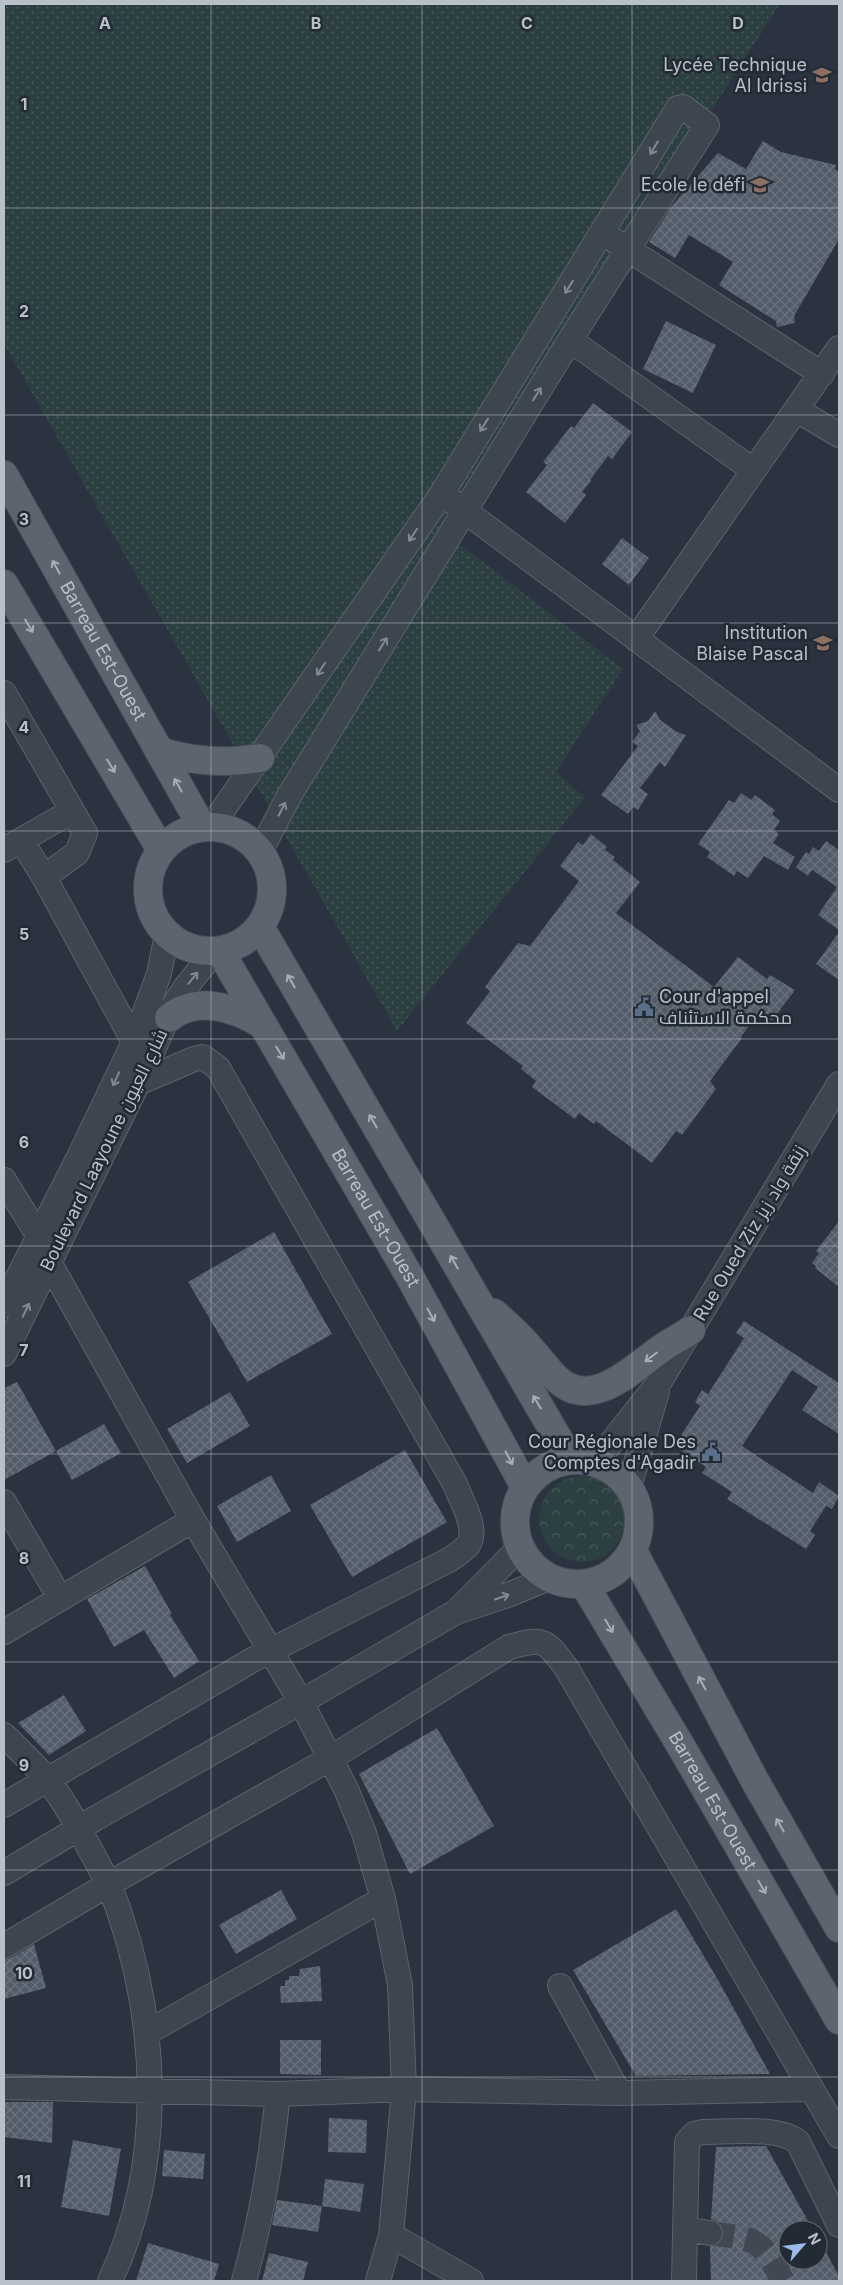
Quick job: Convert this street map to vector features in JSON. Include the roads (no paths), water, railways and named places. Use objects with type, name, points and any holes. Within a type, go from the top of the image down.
[{"type":"main road","name":"Barreau Est-Ouest","points":[[4,475],[160,751],[207,827]]},
{"type":"main road","points":[[4,584],[161,850]]},
{"type":"main road","points":[[160,751],[184,758],[209,762],[243,761],[260,758]]},
{"type":"main road","points":[[207,827],[230,830],[246,839],[260,852],[268,866],[272,881],[270,905],[260,927],[249,938],[235,947],[217,951],[197,950],[181,944],[167,934],[155,920],[149,902],[148,884],[152,866],[161,850],[179,835],[207,827]]},
{"type":"main road","points":[[260,927],[474,1296],[583,1461]]},
{"type":"main road","name":"Barreau Est-Ouest","points":[[217,951],[263,1025],[410,1277],[525,1488]]},
{"type":"main road","points":[[169,1018],[178,1011],[195,1006],[213,1006],[231,1009],[263,1025]]},
{"type":"main road","points":[[474,1296],[520,1336],[549,1371],[568,1387],[588,1390],[604,1388],[692,1330]]},
{"type":"main road","points":[[583,1461],[615,1472],[629,1487],[638,1506],[640,1521],[638,1537],[633,1551],[620,1567],[604,1579],[584,1584],[566,1584],[549,1578],[532,1565],[520,1546],[515,1520],[517,1506],[525,1488],[544,1468],[583,1461]]},
{"type":"main road","points":[[633,1551],[755,1781],[839,1928]]},
{"type":"main road","name":"Barreau Est-Ouest","points":[[584,1584],[682,1748],[839,2020]]},
{"type":"street","points":[[207,827],[260,758],[441,495],[678,108],[683,107],[707,124],[570,340],[289,796],[260,852]]},
{"type":"street","points":[[619,206],[646,222]]},
{"type":"street","points":[[602,233],[822,374]]},
{"type":"street","points":[[570,340],[753,470]]},
{"type":"street","points":[[636,639],[839,348]]},
{"type":"street","points":[[797,410],[839,436]]},
{"type":"street","points":[[441,495],[466,510],[839,790]]},
{"type":"street","points":[[4,693],[85,833],[80,849],[44,877]]},
{"type":"street","points":[[72,811],[12,845],[44,877],[134,1042]]},
{"type":"street","name":"Boulevard Laayoune شارع العيون","points":[[4,1304],[78,1159],[134,1042],[159,974],[167,934]]},
{"type":"street","name":"Boulevard Laayoune شارع العيون","points":[[4,1354],[138,1083],[148,1057],[169,1018],[172,1008],[184,988],[217,951]]},
{"type":"street","points":[[4,1805],[35,1788],[47,1778],[271,1651],[448,1560],[468,1545],[471,1525],[454,1484],[218,1068],[203,1058],[138,1083]]},
{"type":"street","name":"Rue Oued Ziz زنقة واد زيز","points":[[583,1461],[660,1381],[839,1084]]},
{"type":"street","points":[[4,1180],[38,1235]]},
{"type":"street","points":[[49,1262],[193,1520],[301,1702],[346,1789],[364,1833],[383,1899],[400,1985],[404,2089],[391,2235],[378,2281]]},
{"type":"street","name":"Rue Oued Ziz زنقة واد زيز","points":[[629,1487],[660,1381]]},
{"type":"street","points":[[4,1502],[60,1598]]},
{"type":"street","points":[[4,1632],[193,1520]]},
{"type":"street","points":[[456,1612],[520,1546]]},
{"type":"street","points":[[4,1873],[456,1612],[508,1595],[549,1578]]},
{"type":"street","points":[[4,1946],[331,1758],[509,1647],[534,1641],[544,1642],[552,1649],[567,1669],[839,2136]]},
{"type":"street","points":[[4,1735],[47,1778],[79,1828],[109,1884],[119,1910],[135,1966],[148,2032],[150,2089],[145,2161],[124,2252],[110,2281]]},
{"type":"street","points":[[148,2032],[383,1899]]},
{"type":"street","points":[[560,1986],[619,2093]]},
{"type":"street","points":[[4,2087],[150,2089],[278,2094],[404,2089],[619,2093],[811,2089]]},
{"type":"street","points":[[244,2281],[259,2226],[270,2165],[278,2094]]},
{"type":"street","points":[[684,2281],[687,2142],[694,2134],[703,2132],[775,2133],[793,2138],[798,2142],[839,2225]]},
{"type":"street","points":[[685,2228],[710,2233]]},
{"type":"street","points":[[391,2235],[471,2281]]},
{"type":"tunnel","points":[[710,2233],[739,2237],[756,2243],[768,2256],[783,2281]]},
{"type":"place","name":"Lycée Technique Al Idrissi","points":[[822,75]]},
{"type":"place","name":"Ecole le défi","points":[[760,185]]},
{"type":"place","name":"Institution Blaise Pascal","points":[[823,643]]},
{"type":"place","name":"Cour d'appel محكمة الاستئناف","points":[[644,1007]]},
{"type":"place","name":"Cour Régionale Des Comptes d'Agadir","points":[[711,1452]]}]
